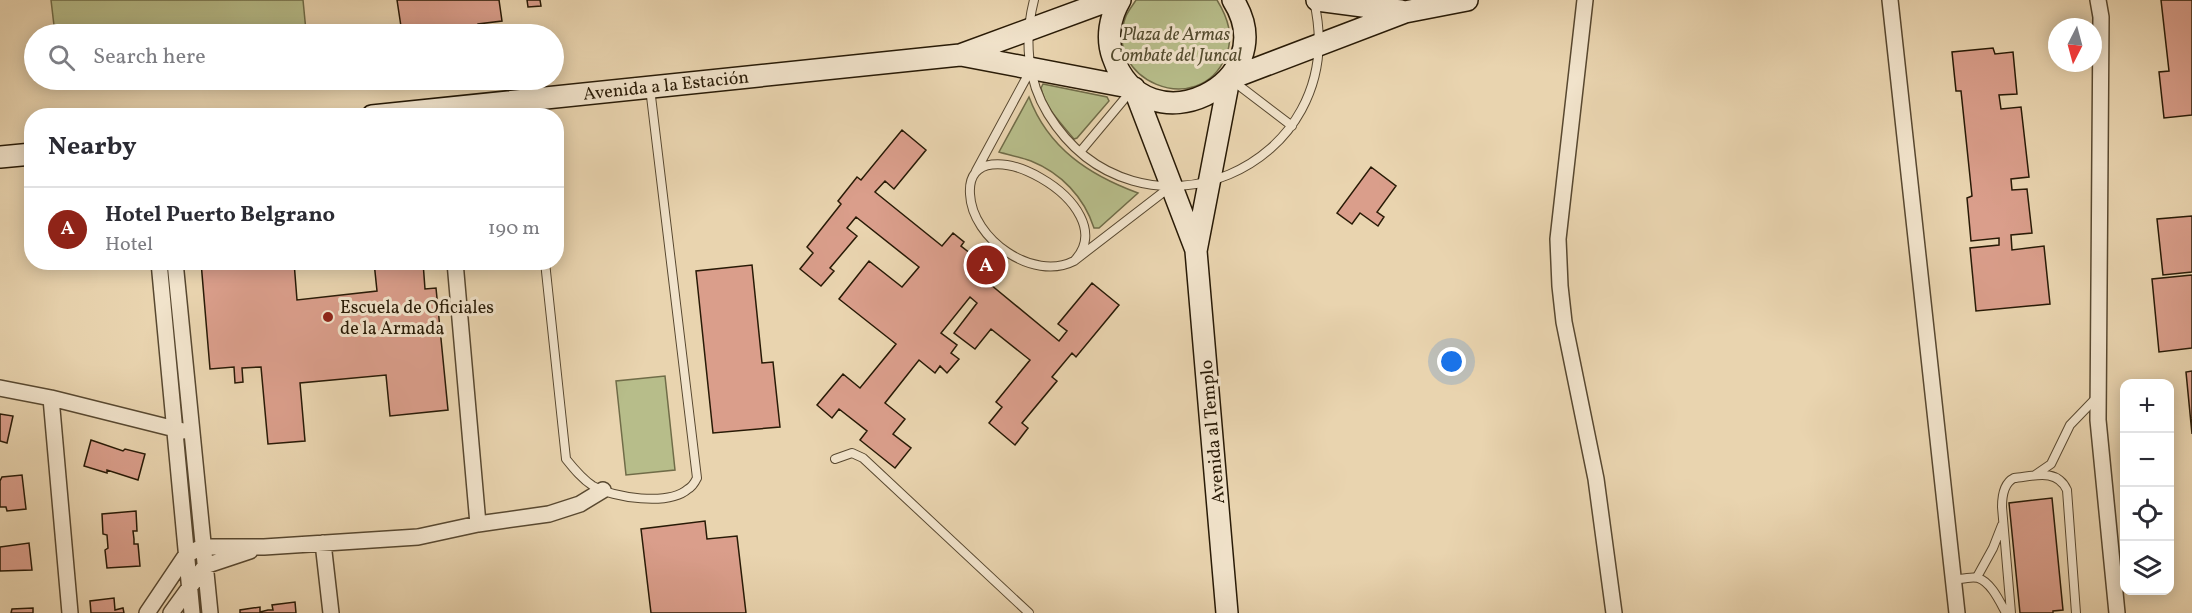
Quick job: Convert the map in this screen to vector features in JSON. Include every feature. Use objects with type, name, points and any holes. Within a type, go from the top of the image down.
[{"type":"street","points":[[960,55],[1028,32],[1110,0]]},
{"type":"street","points":[[1120,0],[1111,23],[1112,53],[1120,72],[1134,88],[1196,251]]},
{"type":"street","points":[[960,55],[1134,88],[1157,101],[1183,103],[1209,96],[1229,79],[1238,65],[1244,42],[1242,18],[1233,0]]},
{"type":"street","points":[[1316,0],[1405,12]]},
{"type":"street","points":[[1229,79],[1405,12],[1467,0]]},
{"type":"street","points":[[1585,0],[1558,238],[1560,286],[1564,322],[1596,479],[1614,613]]},
{"type":"street","points":[[1890,0],[1957,613]]},
{"type":"street","points":[[2098,0],[2101,17],[2098,420],[2117,613]]},
{"type":"street","name":"Avenida a la Estación","points":[[510,108],[650,87],[960,55]]},
{"type":"street","points":[[1196,251],[1229,79]]},
{"type":"street","points":[[0,157],[24,155]]},
{"type":"street","name":"Avenida al Templo","points":[[1196,251],[1227,613]]},
{"type":"street","points":[[160,270],[192,613]]},
{"type":"street","points":[[176,270],[210,613]]},
{"type":"street","points":[[456,270],[478,524]]},
{"type":"street","points":[[0,388],[51,398],[192,434]]},
{"type":"street","points":[[51,398],[70,613]]},
{"type":"street","points":[[147,613],[186,555],[202,547],[264,547],[418,537],[478,524],[549,514],[580,504],[603,490]]},
{"type":"street","points":[[323,543],[331,613]]},
{"type":"street","points":[[171,613],[205,566],[264,547]]},
{"type":"lane","points":[[1034,0],[1028,32],[1031,69],[1045,108],[1055,126],[1080,152],[1118,175],[1143,182],[1172,186],[1210,182],[1235,172],[1261,158],[1292,126],[1305,105],[1314,82],[1320,45],[1316,0]]},
{"type":"lane","points":[[1031,69],[970,186],[976,219],[1001,246],[1026,261],[1047,267],[1066,265],[1172,186]]},
{"type":"lane","points":[[1229,79],[1292,126]]},
{"type":"lane","points":[[546,270],[566,459],[579,475],[594,487],[603,490],[638,498],[657,499],[688,490],[697,478],[650,87]]},
{"type":"lane","points":[[1080,152],[1134,88]]},
{"type":"lane","points":[[973,178],[978,171],[996,164],[1019,167],[1053,185],[1068,200],[1083,225],[1085,246],[1074,261]]},
{"type":"lane","points":[[2032,476],[2051,464],[2070,425],[2098,396]]},
{"type":"lane","points":[[835,459],[852,453],[863,458],[1029,613]]},
{"type":"lane","points":[[2011,613],[2002,496],[2010,480],[2032,476],[2054,476],[2064,483],[2067,490],[2076,613]]},
{"type":"lane","points":[[1977,578],[2000,533],[2003,520]]},
{"type":"lane","points":[[1954,580],[1977,578],[1982,580],[1994,593],[2006,613]]},
{"type":"green space","points":[[51,0],[303,0],[305,24],[54,24]]},
{"type":"green space","name":"Plaza de Armas Combate del Juncal","points":[[1136,0],[1217,0],[1227,20],[1230,41],[1226,56],[1213,76],[1195,86],[1176,89],[1157,84],[1140,74],[1127,58],[1122,39],[1126,16]]},
{"type":"green space","points":[[1043,84],[1107,97],[1109,101],[1074,139],[1046,102],[1041,88]]},
{"type":"green space","points":[[1029,97],[1047,131],[1072,157],[1103,178],[1138,193],[1099,228],[1094,228],[1078,196],[1052,172],[1031,161],[999,152]]},
{"type":"green space","points":[[665,376],[675,470],[626,475],[616,381]]},
{"type":"building","points":[[397,0],[499,0],[502,21],[478,24],[401,24]]},
{"type":"building","points":[[527,0],[540,0],[541,6],[528,7]]},
{"type":"building","points":[[2161,0],[2192,0],[2192,115],[2164,118],[2159,72],[2169,71]]},
{"type":"building","points":[[1993,48],[1995,54],[2013,52],[2017,94],[1999,95],[2001,109],[2021,107],[2029,177],[2011,179],[2012,190],[2027,189],[2032,233],[2011,235],[2012,250],[2044,246],[2050,304],[1976,311],[1970,248],[1999,245],[1999,238],[1971,241],[1967,198],[1972,196],[1961,91],[1956,91],[1952,52]]},
{"type":"building","points":[[902,130],[926,150],[894,189],[885,181],[875,192],[942,246],[953,233],[964,242],[961,246],[980,261],[983,257],[996,267],[985,280],[1059,341],[1067,331],[1058,324],[1092,283],[1119,305],[1076,357],[1072,353],[1052,377],[1057,381],[1022,423],[1028,428],[1015,445],[989,423],[1002,407],[996,402],[1030,360],[991,329],[975,349],[954,333],[977,303],[970,297],[941,333],[957,345],[951,353],[959,359],[947,373],[940,366],[935,373],[919,360],[885,403],[905,419],[893,434],[911,448],[895,468],[860,440],[867,431],[839,409],[832,418],[817,405],[843,374],[860,388],[896,344],[839,299],[869,261],[902,287],[919,267],[856,217],[847,228],[857,236],[830,268],[834,271],[821,286],[800,269],[813,253],[807,247],[841,204],[838,201],[857,177],[861,180]]},
{"type":"building","points":[[1371,167],[1396,186],[1377,212],[1384,217],[1378,226],[1360,213],[1352,224],[1337,213]]},
{"type":"building","points":[[2192,216],[2192,272],[2163,275],[2157,219]]},
{"type":"building","points":[[752,265],[762,363],[773,362],[780,427],[713,433],[696,271]]},
{"type":"building","points":[[202,270],[295,270],[297,300],[377,291],[375,270],[424,270],[425,289],[436,288],[448,410],[390,416],[386,375],[300,383],[305,441],[268,444],[261,367],[242,368],[243,382],[235,383],[234,367],[210,369]]},
{"type":"building","points":[[2192,275],[2192,348],[2159,352],[2152,279]]},
{"type":"building","points":[[2192,371],[2192,434],[2186,372]]},
{"type":"building","points":[[0,414],[13,416],[7,443],[0,441]]},
{"type":"building","points":[[91,440],[123,451],[125,449],[145,454],[138,480],[107,470],[107,473],[84,466]]},
{"type":"building","points":[[22,475],[26,509],[7,511],[6,507],[0,507],[0,481],[2,477]]},
{"type":"building","points":[[2052,498],[2063,610],[2053,611],[2053,613],[2020,613],[2009,503]]},
{"type":"building","points":[[136,511],[137,531],[133,531],[134,544],[138,544],[140,566],[107,568],[105,550],[108,548],[107,535],[103,534],[102,514]]},
{"type":"building","points":[[705,521],[707,539],[737,536],[746,613],[651,613],[641,529]]},
{"type":"building","points":[[29,543],[32,570],[0,571],[0,547]]},
{"type":"building","points":[[114,598],[115,610],[123,608],[124,613],[91,613],[90,601]]},
{"type":"building","points":[[295,602],[296,613],[240,613],[240,610],[260,607],[260,612],[273,610],[272,605]]},
{"type":"building","points":[[33,608],[33,613],[11,613],[12,609]]},
{"type":"place","name":"Hotel Puerto Belgrano","points":[[986,265]]},
{"type":"place","name":"Escuela de Oficiales de la Armada","points":[[328,317]]}]
